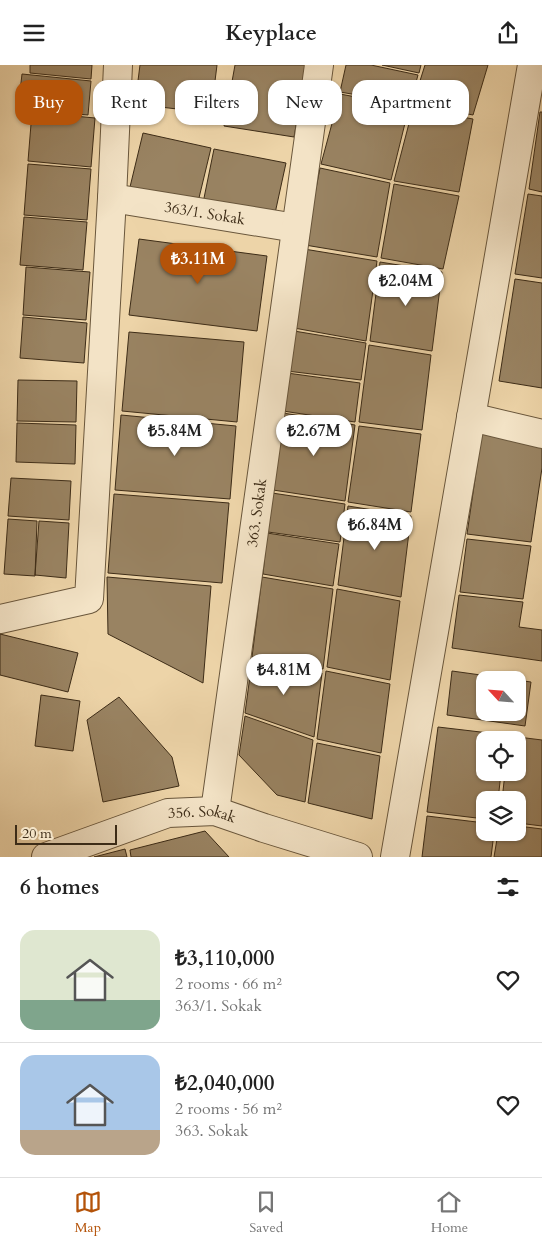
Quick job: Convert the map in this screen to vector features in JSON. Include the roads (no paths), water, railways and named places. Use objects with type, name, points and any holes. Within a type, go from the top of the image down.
[{"type":"street","points":[[0,619],[89,599],[118,65]]},
{"type":"street","name":"363. Sokak","points":[[215,811],[319,65]]},
{"type":"street","points":[[395,857],[532,65]]},
{"type":"street","name":"363/1. Sokak","points":[[112,198],[296,228]]},
{"type":"street","points":[[471,417],[542,434]]},
{"type":"street","name":"356. Sokak","points":[[46,857],[168,813],[215,811],[358,857]]}]
